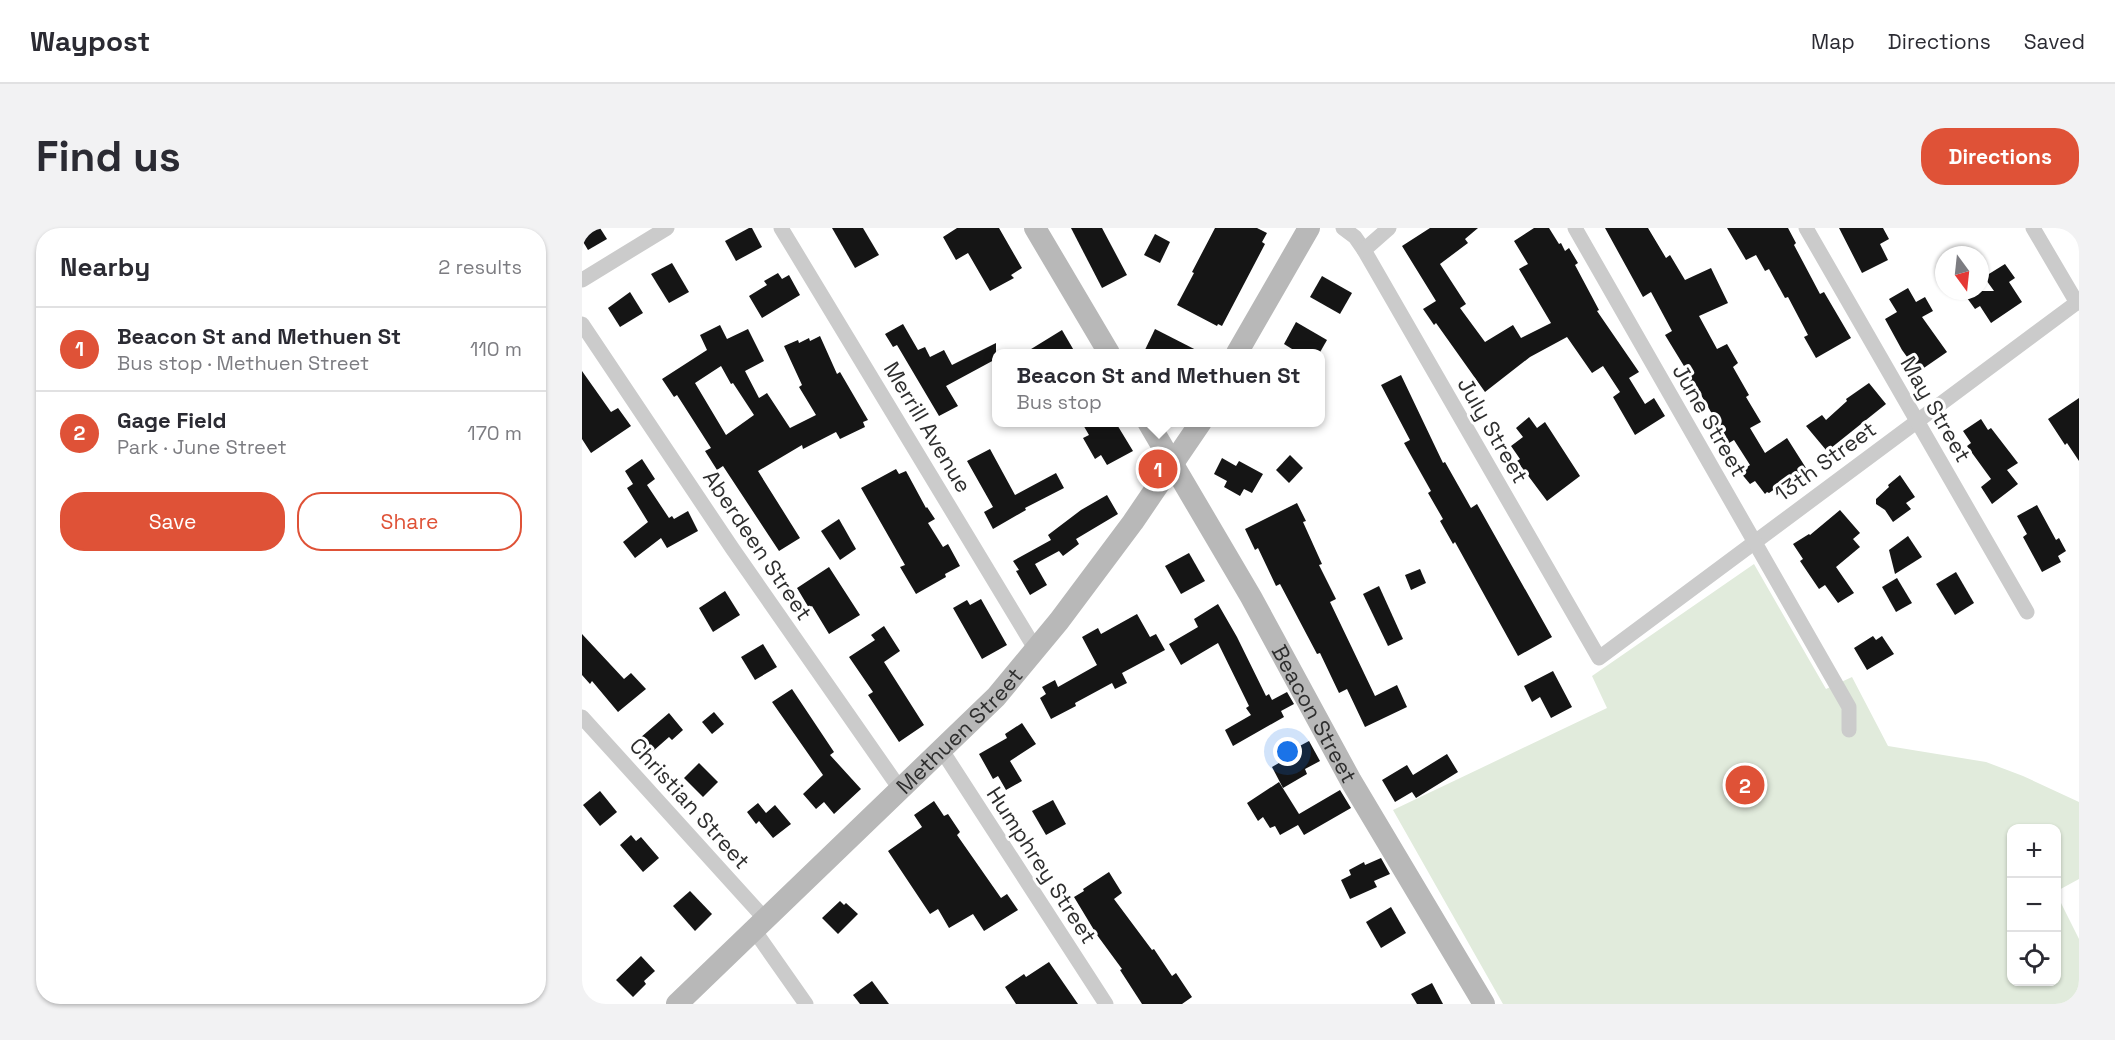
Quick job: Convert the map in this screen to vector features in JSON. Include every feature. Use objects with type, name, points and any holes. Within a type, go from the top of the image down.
[{"type":"street","points":[[582,280],[667,228]]},
{"type":"street","name":"Merrill Avenue","points":[[781,228],[1036,650]]},
{"type":"street","points":[[1035,228],[1106,349]]},
{"type":"street","points":[[1240,349],[1309,228]]},
{"type":"street","name":"July Street","points":[[1343,228],[1355,237],[1364,250],[1599,658]]},
{"type":"street","points":[[1364,250],[1389,228]]},
{"type":"street","name":"June Street","points":[[1575,228],[1849,707],[1849,730]]},
{"type":"street","name":"May Street","points":[[1806,228],[2027,612]]},
{"type":"street","points":[[2033,228],[2078,302]]},
{"type":"street","name":"13th Street","points":[[1599,658],[2078,302]]},
{"type":"street","name":"Aberdeen Street","points":[[582,324],[732,548],[900,789]]},
{"type":"street","name":"Beacon Street","points":[[1150,427],[1251,597],[1352,781],[1484,1004]]},
{"type":"street","name":"Methuen Street","points":[[677,1004],[996,697],[1036,650],[1133,522],[1198,427]]},
{"type":"street","name":"Christian Street","points":[[582,717],[760,924],[806,1004]]},
{"type":"street","name":"Humphrey Street","points":[[941,749],[1106,1004]]},
{"type":"green space","points":[[1754,564],[1826,689],[1852,677],[1888,746],[1986,762],[2079,802],[2079,879],[2061,889],[2061,824],[2007,824],[2007,986],[2061,986],[2061,903],[2079,939],[2079,1004],[1503,1004],[1393,810],[1607,708],[1592,676]]},
{"type":"building","points":[[582,228],[600,228],[607,239],[588,250],[582,240]]},
{"type":"building","points":[[752,228],[762,247],[736,261],[725,241]]},
{"type":"building","points":[[832,228],[863,228],[879,255],[855,268]]},
{"type":"building","points":[[957,228],[999,228],[1022,268],[1011,275],[1014,278],[990,291],[968,253],[956,260],[943,237]]},
{"type":"building","points":[[1071,228],[1102,228],[1127,275],[1102,288]]},
{"type":"building","points":[[1215,228],[1257,228],[1267,233],[1262,242],[1265,244],[1222,326],[1218,324],[1217,326],[1177,305]]},
{"type":"building","points":[[1430,228],[1478,228],[1465,239],[1468,243],[1440,264],[1466,304],[1460,308],[1485,342],[1513,325],[1521,338],[1551,323],[1519,269],[1528,264],[1514,241],[1534,228],[1549,228],[1565,251],[1569,248],[1578,263],[1575,265],[1599,310],[1597,311],[1639,372],[1629,378],[1645,404],[1654,398],[1665,416],[1635,435],[1613,397],[1620,392],[1603,366],[1592,373],[1567,337],[1530,357],[1485,392],[1436,323],[1434,325],[1423,309],[1436,301],[1402,246]]},
{"type":"building","points":[[1605,228],[1648,228],[1666,258],[1670,255],[1685,280],[1711,268],[1728,303],[1699,316],[1717,349],[1727,344],[1738,363],[1733,367],[1749,395],[1746,397],[1761,422],[1750,428],[1765,453],[1787,438],[1806,468],[1769,493],[1765,494],[1755,481],[1750,484],[1740,472],[1750,465],[1734,440],[1729,443],[1697,388],[1694,389],[1684,373],[1687,371],[1665,335],[1672,331],[1651,292],[1643,297]]},
{"type":"building","points":[[1727,228],[1788,228],[1796,243],[1794,245],[1820,294],[1824,292],[1851,338],[1816,358],[1804,337],[1808,335],[1788,297],[1785,298],[1769,269],[1765,271],[1756,255],[1746,260]]},
{"type":"building","points":[[1839,228],[1883,228],[1889,239],[1880,244],[1888,260],[1862,273]]},
{"type":"building","points":[[1155,234],[1170,242],[1160,263],[1144,255]]},
{"type":"building","points":[[672,263],[689,292],[669,303],[651,274]]},
{"type":"building","points":[[2005,264],[2015,278],[2009,282],[2022,302],[1991,323],[1980,306],[1975,309],[1968,300],[1989,300],[1989,291],[1994,291],[1989,284],[1989,274]]},
{"type":"building","points":[[778,273],[782,279],[789,275],[800,295],[762,318],[749,296],[767,285],[764,281]]},
{"type":"building","points":[[1322,276],[1352,293],[1340,314],[1310,297]]},
{"type":"building","points":[[1908,288],[1916,302],[1925,297],[1933,311],[1922,317],[1947,352],[1918,372],[1902,350],[1885,319],[1897,312],[1889,299]]},
{"type":"building","points":[[630,292],[643,313],[620,327],[608,308]]},
{"type":"building","points":[[1296,322],[1327,340],[1322,349],[1292,349],[1284,344]]},
{"type":"building","points":[[903,324],[918,350],[925,347],[930,357],[944,350],[952,365],[996,343],[996,349],[992,349],[992,361],[946,386],[958,406],[939,416],[897,345],[893,347],[885,334]]},
{"type":"building","points":[[720,325],[727,339],[748,329],[764,361],[745,371],[759,398],[767,393],[790,428],[816,415],[799,387],[802,385],[784,346],[798,340],[799,343],[809,338],[810,341],[820,336],[837,374],[840,372],[868,420],[863,422],[865,427],[840,439],[836,432],[803,449],[802,445],[758,471],[800,538],[779,551],[723,466],[717,470],[705,451],[711,448],[677,395],[674,397],[662,379],[707,350],[700,335]],"holes":[[[721,366],[731,384],[733,383],[754,415],[726,435],[695,383]]]},
{"type":"building","points":[[1155,329],[1194,349],[1145,349]]},
{"type":"building","points":[[1062,330],[1073,349],[1031,349]]},
{"type":"building","points":[[582,371],[611,412],[618,408],[631,426],[591,453],[582,439]]},
{"type":"building","points":[[1401,375],[1443,463],[1445,462],[1471,508],[1477,504],[1552,637],[1518,656],[1455,542],[1453,544],[1440,521],[1443,519],[1428,493],[1431,491],[1404,443],[1410,440],[1381,385]]},
{"type":"building","points":[[1869,383],[1886,404],[1826,450],[1806,426],[1822,415],[1826,420],[1847,401],[1846,399]]},
{"type":"building","points":[[2079,398],[2079,461],[2048,419]]},
{"type":"building","points":[[1529,417],[1537,428],[1545,422],[1580,476],[1547,501],[1517,461],[1520,459],[1511,446],[1523,437],[1516,428]]},
{"type":"building","points":[[1981,419],[1988,430],[1991,428],[2018,463],[2007,470],[2018,484],[1992,504],[1981,487],[1991,479],[1967,446],[1971,443],[1963,431]]},
{"type":"building","points":[[1084,427],[1118,427],[1133,451],[1107,465],[1101,455],[1095,459],[1083,438],[1089,435]]},
{"type":"building","points":[[990,449],[1015,495],[1056,473],[1064,488],[1025,508],[1026,510],[993,529],[984,512],[993,507],[967,461]]},
{"type":"building","points":[[1290,455],[1303,468],[1289,483],[1276,470]]},
{"type":"building","points":[[1222,458],[1236,466],[1239,461],[1263,474],[1252,493],[1244,489],[1240,496],[1224,487],[1227,481],[1214,474]]},
{"type":"building","points":[[642,459],[655,479],[647,485],[669,518],[672,516],[674,519],[688,511],[698,531],[667,548],[661,538],[635,558],[623,542],[648,522],[627,488],[633,484],[625,471]]},
{"type":"building","points":[[896,469],[899,474],[906,471],[926,508],[935,519],[928,523],[943,547],[948,544],[960,566],[916,594],[900,567],[905,565],[861,488]]},
{"type":"building","points":[[1900,475],[1915,497],[1906,503],[1911,509],[1893,522],[1885,510],[1876,504],[1876,499]]},
{"type":"building","points":[[1107,495],[1118,514],[1076,539],[1079,544],[1063,556],[1059,551],[1035,564],[1047,585],[1030,595],[1013,561],[1051,540],[1048,535],[1081,510]]},
{"type":"building","points":[[1297,503],[1322,564],[1319,565],[1336,599],[1330,602],[1375,696],[1397,685],[1407,707],[1365,727],[1347,689],[1339,693],[1320,653],[1317,654],[1280,584],[1276,586],[1258,548],[1255,550],[1245,529]]},
{"type":"building","points":[[2037,505],[2056,540],[2059,538],[2066,551],[2058,556],[2061,562],[2042,572],[2023,537],[2027,534],[2017,516]]},
{"type":"building","points":[[1840,510],[1860,533],[1853,539],[1860,547],[1836,567],[1854,593],[1838,603],[1825,585],[1819,589],[1800,561],[1803,559],[1793,544],[1810,535]]},
{"type":"building","points":[[839,519],[856,549],[840,560],[821,531]]},
{"type":"building","points":[[1908,536],[1922,557],[1895,574],[1889,550]]},
{"type":"building","points":[[1189,553],[1205,581],[1181,594],[1165,566]]},
{"type":"building","points":[[829,567],[860,615],[829,634],[812,606],[809,608],[797,588]]},
{"type":"building","points":[[1420,569],[1426,583],[1411,590],[1405,575]]},
{"type":"building","points":[[1956,572],[1974,603],[1955,615],[1936,584]]},
{"type":"building","points":[[1897,578],[1912,603],[1896,612],[1882,587]]},
{"type":"building","points":[[1379,586],[1403,639],[1388,646],[1363,594]]},
{"type":"building","points":[[725,591],[740,615],[713,632],[699,608]]},
{"type":"building","points":[[981,599],[1007,645],[982,659],[953,608],[967,600],[970,605]]},
{"type":"building","points":[[1218,604],[1266,696],[1269,694],[1272,700],[1287,692],[1294,704],[1281,711],[1284,717],[1233,746],[1225,730],[1251,715],[1246,708],[1249,706],[1218,643],[1181,665],[1169,644],[1198,627],[1194,619]]},
{"type":"building","points":[[1137,614],[1150,637],[1156,634],[1165,650],[1122,673],[1127,683],[1115,689],[1112,683],[1051,719],[1040,698],[1046,694],[1042,687],[1055,680],[1058,687],[1097,665],[1082,637],[1098,628],[1101,634]]},
{"type":"building","points":[[884,626],[900,651],[884,662],[924,725],[899,742],[868,695],[873,692],[849,657],[875,640],[871,635]]},
{"type":"building","points":[[582,634],[624,679],[631,673],[646,689],[618,712],[592,681],[590,684],[582,675]]},
{"type":"building","points":[[1873,636],[1876,640],[1882,636],[1894,654],[1867,670],[1854,648]]},
{"type":"building","points":[[763,644],[777,667],[755,680],[741,657]]},
{"type":"building","points":[[1553,671],[1572,707],[1551,718],[1540,697],[1532,702],[1524,686]]},
{"type":"building","points":[[792,689],[834,752],[830,755],[861,789],[834,814],[824,802],[816,809],[803,794],[823,775],[772,702]]},
{"type":"building","points":[[714,712],[724,724],[712,734],[702,722]]},
{"type":"building","points":[[669,713],[683,730],[672,740],[669,737],[652,752],[640,738]]},
{"type":"building","points":[[1022,723],[1036,744],[1010,761],[1022,781],[1006,790],[998,776],[993,779],[979,754],[1007,738],[1005,734]]},
{"type":"building","points":[[1309,741],[1320,761],[1305,769],[1307,774],[1283,788],[1272,767],[1296,753],[1294,749]]},
{"type":"building","points":[[1447,754],[1458,772],[1416,798],[1412,792],[1395,802],[1382,780],[1407,765],[1413,775]]},
{"type":"building","points":[[699,763],[718,782],[703,797],[684,778]]},
{"type":"building","points":[[1279,782],[1299,814],[1340,790],[1351,808],[1304,835],[1298,825],[1280,835],[1275,826],[1270,828],[1263,817],[1258,821],[1247,803]]},
{"type":"building","points":[[600,791],[617,812],[600,826],[583,805]]},
{"type":"building","points":[[1053,800],[1066,824],[1046,835],[1032,811]]},
{"type":"building","points":[[934,801],[944,816],[948,814],[960,832],[957,835],[1001,898],[1007,894],[1018,910],[984,931],[973,914],[949,928],[938,909],[930,914],[888,851],[922,827],[914,815]]},
{"type":"building","points":[[758,803],[766,813],[775,805],[791,824],[773,838],[759,821],[756,824],[747,812]]},
{"type":"building","points":[[631,835],[636,841],[641,837],[659,858],[643,872],[620,845]]},
{"type":"building","points":[[1381,858],[1390,874],[1374,881],[1377,887],[1350,899],[1341,880],[1351,875],[1349,870],[1364,862],[1365,865]]},
{"type":"building","points":[[1109,872],[1122,893],[1114,899],[1152,950],[1154,949],[1172,976],[1176,973],[1192,997],[1182,1004],[1142,1004],[1120,970],[1122,969],[1097,935],[1074,897]]},
{"type":"building","points":[[690,891],[712,914],[695,931],[673,906]]},
{"type":"building","points":[[840,901],[844,905],[846,903],[858,914],[838,934],[822,918]]},
{"type":"building","points":[[1391,907],[1406,933],[1381,948],[1366,922]]},
{"type":"building","points":[[641,956],[655,971],[644,981],[646,984],[633,997],[616,980]]},
{"type":"building","points":[[1049,962],[1078,1004],[1016,1004],[1005,987],[1024,974],[1026,977]]},
{"type":"building","points":[[872,981],[889,1004],[860,1004],[853,995]]},
{"type":"building","points":[[1432,983],[1443,1004],[1417,1004],[1411,994]]},
{"type":"place","name":"Beacon St and Methuen St","points":[[1158,469]]},
{"type":"place","name":"Gage Field","points":[[1745,785]]}]
